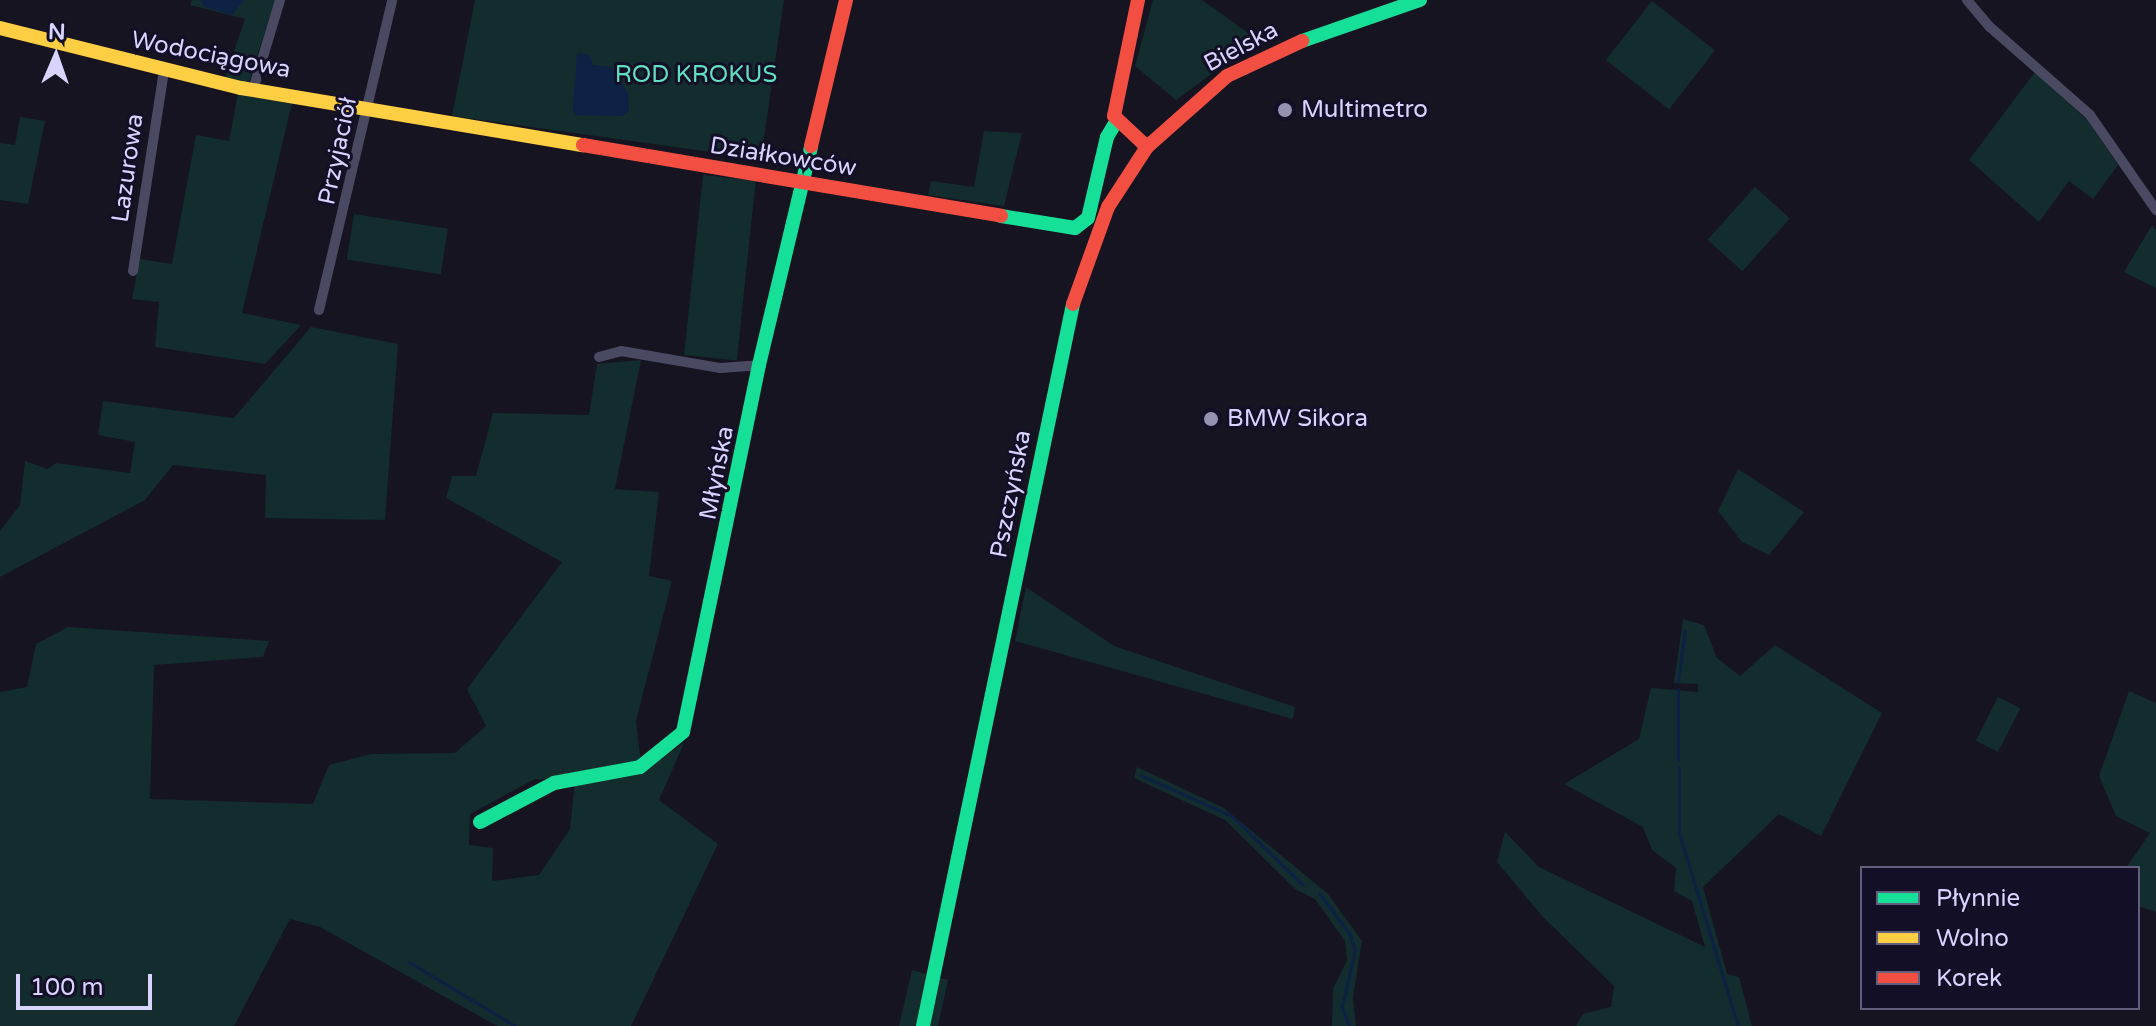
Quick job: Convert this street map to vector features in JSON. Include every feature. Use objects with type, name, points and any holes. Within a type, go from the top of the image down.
[{"type":"street","points":[[253,90],[280,0]]},
{"type":"street","name":"Przyjaciół","points":[[319,310],[392,0]]},
{"type":"street","name":"Młyńska","points":[[480,822],[554,783],[640,767],[683,732],[759,365],[846,0]]},
{"type":"street","points":[[1138,0],[1116,122],[1147,147]]},
{"type":"street","name":"Bielska","points":[[1147,147],[1189,105],[1240,69],[1317,35],[1420,0]]},
{"type":"street","points":[[1967,0],[2096,122],[2156,210]]},
{"type":"street","name":"Wodociągowa","points":[[0,28],[164,71],[367,109]]},
{"type":"street","name":"Lazurowa","points":[[133,271],[164,71]]},
{"type":"street","name":"Działkowców","points":[[367,109],[1079,227],[1088,218],[1107,137],[1116,122]]},
{"type":"street","name":"Pszczyńska","points":[[923,1026],[1071,309],[1100,223],[1147,147]]},
{"type":"street","points":[[599,357],[621,351],[720,368],[759,365]]},
{"type":"green space","points":[[192,0],[275,0],[248,85],[225,78],[245,19],[190,5]]},
{"type":"green space","name":"ROD KROKUS","points":[[475,0],[784,0],[761,159],[452,116]]},
{"type":"green space","points":[[1153,0],[1202,0],[1258,40],[1176,100],[1135,66]]},
{"type":"green space","points":[[1652,1],[1715,50],[1669,109],[1606,60]]},
{"type":"green space","points":[[2035,72],[2089,122],[2118,165],[2093,199],[2069,181],[2039,222],[1969,160]]},
{"type":"green space","points":[[238,93],[293,99],[242,313],[301,325],[265,364],[155,347],[159,302],[132,299],[140,259],[172,264],[196,135],[229,141]]},
{"type":"green space","points":[[20,117],[45,121],[28,204],[0,200],[0,143],[15,145]]},
{"type":"green space","points":[[984,131],[1022,133],[1004,206],[928,195],[931,181],[974,187]]},
{"type":"green space","points":[[703,175],[756,181],[737,361],[684,355]]},
{"type":"green space","points":[[1755,187],[1790,218],[1742,271],[1707,240]]},
{"type":"green space","points":[[354,214],[448,229],[441,274],[347,259]]},
{"type":"green space","points":[[2152,225],[2156,230],[2156,288],[2124,272]]},
{"type":"green space","points":[[311,327],[398,344],[385,520],[265,518],[266,475],[173,465],[145,500],[0,577],[0,531],[20,505],[25,461],[47,469],[56,463],[130,473],[135,442],[98,435],[103,401],[234,418]]},
{"type":"green space","points":[[641,360],[615,489],[659,492],[649,576],[672,581],[636,721],[642,772],[684,743],[659,800],[718,844],[631,1026],[497,1026],[320,927],[290,919],[234,1026],[0,1026],[0,692],[27,687],[36,644],[68,627],[269,641],[263,657],[154,665],[150,799],[313,804],[329,765],[371,754],[455,753],[486,726],[467,689],[562,562],[446,498],[452,476],[476,476],[493,413],[589,415],[597,364]],"holes":[[[535,779],[575,780],[570,829],[539,875],[492,881],[493,848],[469,845],[470,814]]]},
{"type":"green space","points":[[1738,469],[1804,512],[1769,555],[1742,542],[1718,511]]},
{"type":"green space","points":[[1026,587],[1114,646],[1295,707],[1293,719],[1015,641]]},
{"type":"green space","points":[[1683,619],[1704,625],[1717,658],[1740,676],[1775,645],[1882,713],[1821,836],[1779,814],[1703,887],[1727,974],[1739,977],[1752,1026],[1576,1026],[1583,1014],[1611,1007],[1614,986],[1542,916],[1497,862],[1505,832],[1539,867],[1705,947],[1692,901],[1674,891],[1676,868],[1652,850],[1643,827],[1564,784],[1639,739],[1651,688],[1698,692],[1698,684],[1674,683]]},
{"type":"green space","points":[[2129,691],[2156,703],[2156,912],[2140,907],[2140,866],[2127,866],[2150,833],[2116,816],[2099,776]]},
{"type":"green space","points":[[1998,697],[2020,708],[1998,752],[1976,741]]},
{"type":"green space","points":[[1137,767],[1224,808],[1328,894],[1362,941],[1353,997],[1356,1026],[1332,1026],[1333,989],[1347,960],[1345,941],[1315,899],[1295,889],[1225,820],[1134,778]]},
{"type":"green space","points":[[912,970],[948,980],[938,1026],[899,1026]]},
{"type":"water","points":[[201,0],[244,0],[232,15],[203,6]]},
{"type":"water","points":[[577,53],[590,55],[593,65],[610,67],[616,75],[628,94],[629,110],[624,116],[576,115],[573,110]]},
{"type":"waterway","points":[[1678,682],[1685,630]]},
{"type":"waterway","points":[[1678,689],[1678,760]]},
{"type":"waterway","points":[[1679,767],[1679,833],[1738,1026]]},
{"type":"waterway","points":[[1140,775],[1232,816],[1303,885]]},
{"type":"waterway","points":[[1319,893],[1349,933],[1355,950],[1342,1007],[1349,1026]]},
{"type":"waterway","points":[[409,962],[515,1026]]},
{"type":"traffic: fast","points":[[1302,41],[1420,0]]},
{"type":"traffic: fast","points":[[1001,216],[1075,228],[1088,218],[1107,137],[1116,122]]},
{"type":"traffic: fast","points":[[480,822],[554,783],[640,767],[683,732],[759,365],[811,146]]},
{"type":"traffic: fast","points":[[923,1026],[1073,304]]},
{"type":"traffic: slow","points":[[0,28],[241,88],[583,145]]},
{"type":"traffic: jam","points":[[811,146],[846,0]]},
{"type":"traffic: jam","points":[[1138,0],[1114,116],[1147,147]]},
{"type":"traffic: jam","points":[[1073,304],[1108,207],[1147,147],[1227,76],[1302,41]]},
{"type":"traffic: jam","points":[[583,145],[1001,216]]},
{"type":"place","name":"Multimetro","points":[[1285,110]]},
{"type":"place","name":"BMW Sikora","points":[[1211,419]]}]
